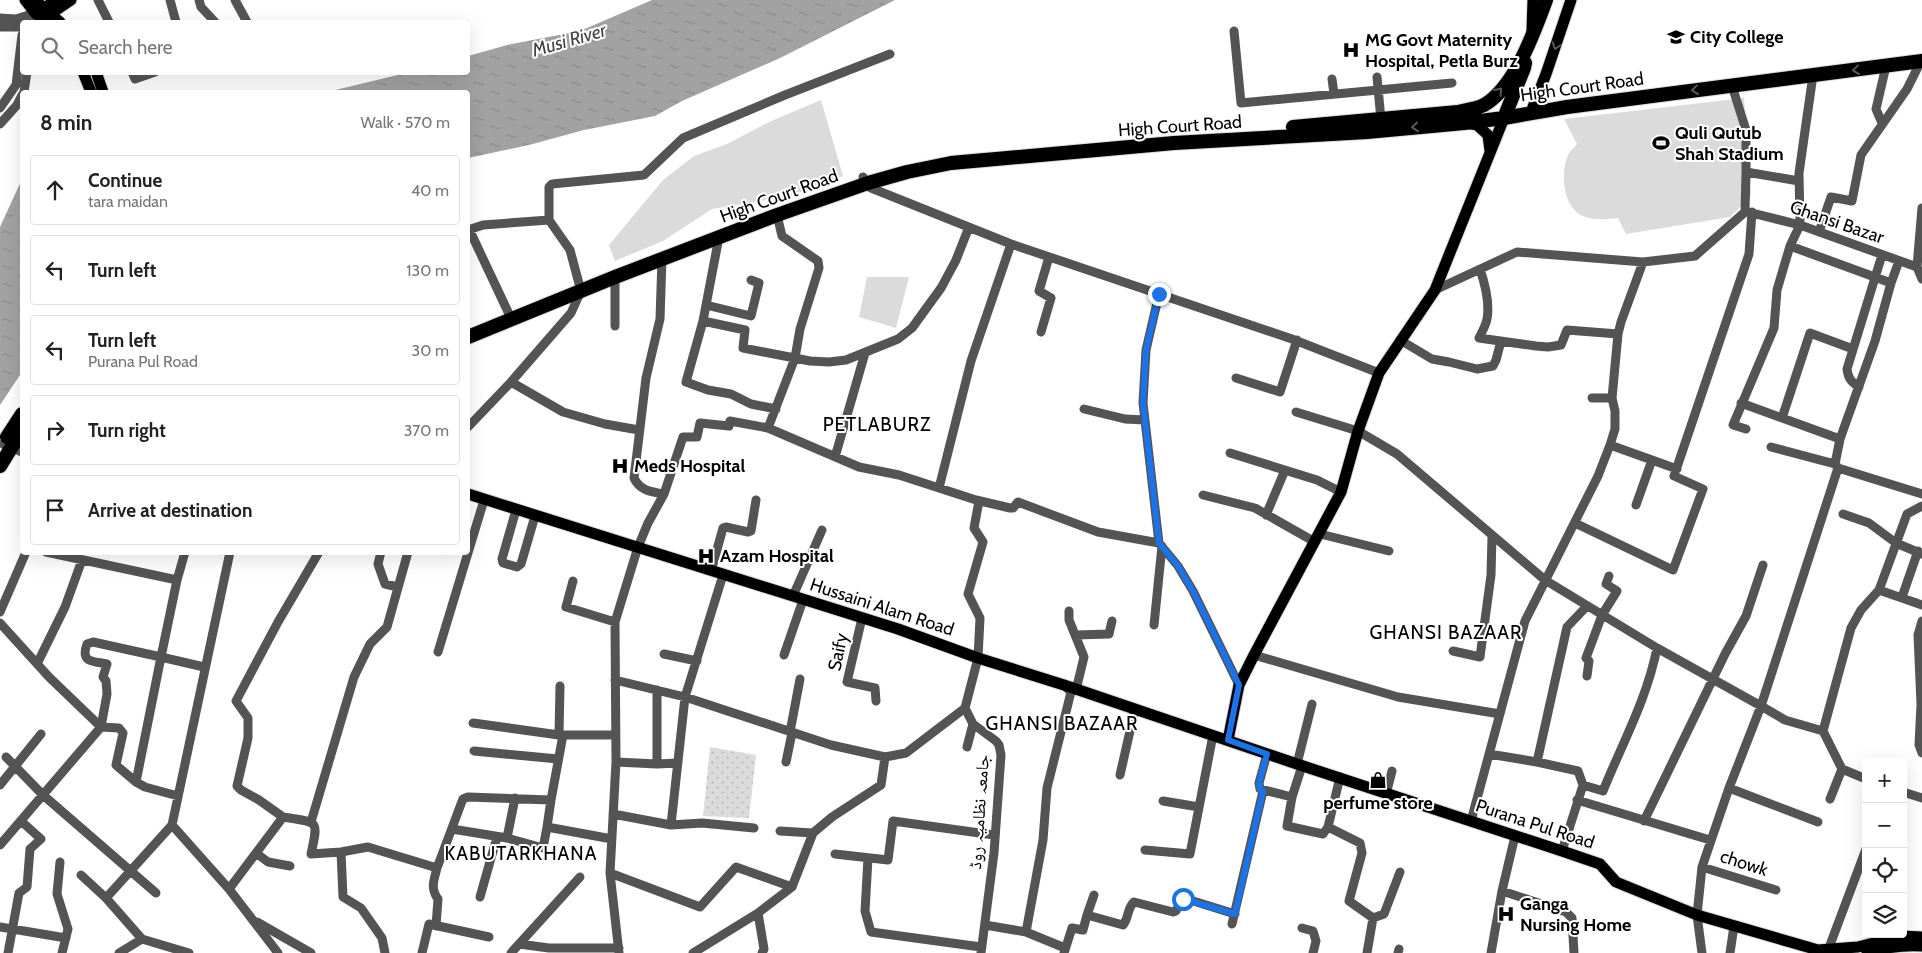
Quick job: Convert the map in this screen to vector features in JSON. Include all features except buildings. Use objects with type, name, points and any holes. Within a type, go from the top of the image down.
[{"type":"highway","name":"High Court Road","points":[[470,328],[905,165],[951,155],[1381,120],[1458,112],[1483,105],[1498,93],[1528,47],[1546,0]]},
{"type":"highway","points":[[1504,118],[1524,68],[1528,47]]},
{"type":"highway","name":"High Court Road","points":[[470,336],[581,287],[615,277],[719,238],[865,180],[951,163],[1174,143],[1367,132],[1464,123],[1504,118],[1531,112],[1921,61]]},
{"type":"highway","points":[[0,466],[20,419]]},
{"type":"highway","points":[[9,448],[20,433]]},
{"type":"main road","points":[[25,0],[39,16],[53,20]]},
{"type":"main road","points":[[39,16],[57,0]]},
{"type":"main road","points":[[39,16],[72,0]]},
{"type":"main road","points":[[1528,47],[1533,0]]},
{"type":"main road","points":[[1531,112],[1571,0]]},
{"type":"main road","points":[[85,75],[90,90]]},
{"type":"main road","points":[[97,75],[102,90]]},
{"type":"main road","points":[[1228,740],[1239,685],[1341,492],[1358,431],[1379,373],[1435,290],[1504,118]]},
{"type":"main road","points":[[1464,123],[1477,125],[1488,135],[1490,144],[1488,160]]},
{"type":"main road","name":"Hussaini Alam Road","points":[[470,495],[862,618],[1228,740]]},
{"type":"main road","name":"Purana Pul Road","points":[[1228,740],[1600,864],[1616,882],[1697,915],[1818,951],[1858,947],[1900,936],[1922,937]]},
{"type":"main road","points":[[1867,953],[1881,948],[1902,945],[1922,946]]},
{"type":"street","points":[[98,0],[108,20]]},
{"type":"street","points":[[170,0],[175,20]]},
{"type":"street","points":[[199,0],[201,7],[213,20]]},
{"type":"street","points":[[235,0],[246,20]]},
{"type":"street","points":[[0,18],[16,19],[39,16]]},
{"type":"street","points":[[0,27],[20,27]]},
{"type":"street","points":[[1234,31],[1241,103],[1452,83]]},
{"type":"street","points":[[0,108],[16,85],[20,52]]},
{"type":"street","points":[[470,425],[511,382],[571,313],[581,287],[570,250],[549,220],[549,187],[552,184],[644,175],[683,138],[890,54]]},
{"type":"street","points":[[1819,232],[1832,197],[1852,201],[1860,155],[1907,89],[1921,61]]},
{"type":"street","points":[[1882,123],[1876,109],[1886,66]]},
{"type":"street","points":[[24,90],[26,75]]},
{"type":"street","points":[[133,75],[135,79],[146,75]]},
{"type":"street","points":[[1746,429],[1733,425],[1774,328],[1777,290],[1790,246],[1800,225],[1799,181],[1813,75]]},
{"type":"street","points":[[1377,77],[1381,120]]},
{"type":"street","points":[[1332,79],[1334,94]]},
{"type":"street","points":[[1575,523],[1673,570],[1703,489],[1674,476],[1749,254],[1746,130],[1732,86]]},
{"type":"street","points":[[0,124],[17,106],[20,100]]},
{"type":"street","points":[[1746,172],[1799,181]]},
{"type":"street","points":[[865,180],[872,188],[1011,244],[1296,340],[1379,373]]},
{"type":"street","points":[[1922,208],[1917,267],[1922,278]]},
{"type":"street","points":[[1435,290],[1517,252],[1643,262],[1696,256],[1748,212]]},
{"type":"street","name":"Ghansi Bazar","points":[[1748,212],[1800,225],[1917,267]]},
{"type":"street","points":[[768,428],[795,358],[800,329],[819,268],[818,261],[782,236],[777,215]]},
{"type":"street","points":[[470,229],[483,225],[549,220]]},
{"type":"street","points":[[703,321],[745,330],[743,348],[810,361],[829,362],[846,360],[898,339],[912,328],[940,288],[956,260],[970,227]]},
{"type":"street","points":[[470,234],[509,314]]},
{"type":"street","points":[[719,238],[703,321],[686,382],[708,390],[731,394],[751,404],[776,409]]},
{"type":"street","points":[[940,488],[971,361],[1011,244]]},
{"type":"street","points":[[1790,246],[1891,283]]},
{"type":"street","points":[[1859,387],[1848,376],[1847,369],[1882,254]]},
{"type":"street","points":[[1041,332],[1051,298],[1039,291],[1048,257]]},
{"type":"street","points":[[662,259],[660,319],[646,378],[634,478],[637,486],[645,490],[664,494]]},
{"type":"street","points":[[1702,953],[1697,915],[1702,867],[1729,788],[1761,706],[1836,466],[1840,439],[1875,342],[1899,260]]},
{"type":"street","points":[[1471,821],[1524,621],[1598,476],[1615,429],[1615,411],[1612,398],[1618,334],[1643,262]]},
{"type":"street","points":[[1480,269],[1488,310],[1487,320],[1479,338],[1548,347],[1561,345],[1567,330],[1618,334]]},
{"type":"street","points":[[615,277],[615,326]]},
{"type":"street","points":[[706,306],[750,316],[759,283],[751,280]]},
{"type":"street","points":[[1154,625],[1160,544],[1143,403],[1146,350],[1159,294]]},
{"type":"street","points":[[1782,418],[1810,333],[1853,349]]},
{"type":"street","points":[[1236,378],[1280,392],[1296,340]]},
{"type":"street","points":[[1400,340],[1432,359],[1476,369],[1493,366],[1501,341]]},
{"type":"street","points":[[835,458],[865,353]]},
{"type":"street","points":[[511,382],[563,412],[605,424],[639,430]]},
{"type":"street","points":[[1592,398],[1612,398]]},
{"type":"street","points":[[1741,403],[1840,439]]},
{"type":"street","points":[[1084,410],[1125,419],[1146,420]]},
{"type":"street","points":[[1296,412],[1358,431],[1397,454],[1544,580],[1657,648],[1785,720],[1823,731]]},
{"type":"street","points":[[519,944],[549,948],[619,951],[610,873],[616,762],[615,622],[638,547],[648,523],[664,494],[683,437],[697,438],[700,423],[729,426],[730,421],[768,428],[859,467],[899,475],[980,501],[1010,508],[1013,508],[1018,502],[1098,532],[1160,544],[1178,566],[1193,591],[1239,685]]},
{"type":"street","points":[[1610,445],[1677,469]]},
{"type":"street","points":[[1772,447],[1922,494]]},
{"type":"street","points":[[1230,452],[1318,480],[1341,492]]},
{"type":"street","points":[[1636,505],[1652,460]]},
{"type":"street","points":[[1266,515],[1285,470]]},
{"type":"street","points":[[1203,495],[1254,508],[1318,538],[1389,551]]},
{"type":"street","points":[[470,541],[484,500]]},
{"type":"street","points":[[671,826],[685,697],[697,661],[717,573],[723,528],[751,531],[756,500]]},
{"type":"street","points":[[615,680],[685,697],[831,745],[885,757],[906,753],[965,708],[978,658],[980,618],[968,594],[983,542],[974,528],[980,501]]},
{"type":"street","points":[[1862,777],[1842,769],[1823,731],[1851,628],[1861,610],[1879,590],[1907,514],[1922,506]]},
{"type":"street","points":[[516,510],[502,560],[506,565],[517,567],[520,565],[535,516]]},
{"type":"street","points":[[1843,514],[1869,523],[1896,544],[1920,552],[1902,597]]},
{"type":"street","points":[[784,655],[798,598],[822,530]]},
{"type":"street","points":[[1453,651],[1480,657],[1491,575],[1492,536]]},
{"type":"street","points":[[0,612],[25,555]]},
{"type":"street","points":[[60,555],[177,580]]},
{"type":"street","points":[[136,782],[183,555]]},
{"type":"street","points":[[106,898],[172,824],[229,555]]},
{"type":"street","points":[[317,555],[278,622],[236,701],[248,718],[248,731],[237,786],[283,817],[311,822],[315,826],[316,831],[311,854],[341,852],[368,847],[437,868]]},
{"type":"street","points":[[380,555],[378,564],[385,584],[398,587]]},
{"type":"street","points":[[311,822],[354,677],[370,644],[387,627],[407,555]]},
{"type":"street","points":[[438,652],[466,555]]},
{"type":"street","points":[[37,664],[64,607],[82,560]]},
{"type":"street","points":[[1644,821],[1746,616],[1763,565]]},
{"type":"street","points":[[1587,676],[1589,661],[1586,658],[1602,615],[1617,591],[1606,584],[1609,576]]},
{"type":"street","points":[[573,581],[566,608],[615,622]]},
{"type":"street","points":[[1879,590],[1922,605]]},
{"type":"street","points":[[1537,762],[1567,627],[1587,606]]},
{"type":"street","points":[[1070,611],[1069,620],[1084,657],[1076,690]]},
{"type":"street","name":"Saify","points":[[862,618],[847,682],[875,688],[876,701]]},
{"type":"street","points":[[1076,635],[1109,634],[1112,621]]},
{"type":"street","points":[[1922,621],[1920,635],[1919,744],[1922,753]]},
{"type":"street","points":[[0,622],[49,677],[101,726],[119,728],[123,733],[116,765],[145,788],[178,796]]},
{"type":"street","points":[[0,845],[101,726],[107,694],[106,681],[103,677],[107,664],[89,660],[85,657],[84,652],[87,644],[98,642],[204,667]]},
{"type":"street","points":[[1583,785],[1603,791],[1642,703],[1650,680],[1657,648]]},
{"type":"street","points":[[664,654],[697,661]]},
{"type":"street","points":[[1254,655],[1398,697],[1500,714]]},
{"type":"street","points":[[786,762],[800,679]]},
{"type":"street","points":[[1026,932],[1043,840],[1047,788],[1071,692],[1064,685]]},
{"type":"street","points":[[452,829],[507,838],[543,848],[561,735],[560,686]]},
{"type":"street","points":[[657,690],[657,764]]},
{"type":"street","points":[[1312,704],[1287,826],[1323,834],[1328,827],[1340,777]]},
{"type":"street","name":"جامعہ نظامیہ روڈ","points":[[965,708],[973,724],[996,741],[1000,750],[992,872],[981,950]]},
{"type":"street","points":[[1120,775],[1135,709]]},
{"type":"street","points":[[473,723],[561,735],[615,735]]},
{"type":"street","points":[[966,747],[973,724]]},
{"type":"street","points":[[0,785],[41,734]]},
{"type":"street","points":[[1146,850],[1190,854],[1213,735]]},
{"type":"street","points":[[474,751],[558,759]]},
{"type":"street","points":[[1267,754],[1259,783],[1260,789],[1292,797]]},
{"type":"street","points":[[1489,754],[1578,771],[1583,785],[1562,851]]},
{"type":"street","points":[[6,756],[43,795],[156,893]]},
{"type":"street","points":[[693,953],[703,950],[758,913],[792,887],[813,833],[832,817],[880,785],[885,757]]},
{"type":"street","points":[[616,762],[678,763]]},
{"type":"street","points":[[1830,799],[1842,769]]},
{"type":"street","points":[[1386,794],[1392,771]]},
{"type":"street","points":[[1729,788],[1818,822]]},
{"type":"street","points":[[1232,924],[1263,791]]},
{"type":"street","points":[[1907,793],[1922,798]]},
{"type":"street","points":[[436,926],[438,899],[432,886],[463,799],[468,797],[552,800]]},
{"type":"street","points":[[507,838],[515,798]]},
{"type":"street","points":[[1577,800],[1710,840]]},
{"type":"street","points":[[1163,801],[1198,807]]},
{"type":"street","points":[[613,814],[671,826],[702,823],[754,828]]},
{"type":"street","points":[[229,889],[283,817]]},
{"type":"street","points":[[8,953],[19,893],[27,887],[30,849],[41,839],[21,821]]},
{"type":"street","points":[[835,854],[888,860],[893,821],[994,835]]},
{"type":"street","points":[[172,824],[229,889],[278,953]]},
{"type":"street","points":[[547,827],[612,839]]},
{"type":"street","points":[[1328,827],[1360,843],[1362,854],[1349,901],[1373,918]]},
{"type":"street","points":[[780,831],[813,833]]},
{"type":"street","points":[[1491,953],[1502,891],[1516,836]]},
{"type":"street","points":[[480,896],[497,837]]},
{"type":"street","points":[[341,852],[343,897],[361,908],[382,938],[385,953]]},
{"type":"street","points":[[256,853],[268,862],[290,866]]},
{"type":"street","points":[[868,858],[865,911],[870,932],[981,950]]},
{"type":"street","points":[[60,862],[57,894],[68,929],[62,953]]},
{"type":"street","points":[[610,873],[700,907],[736,867],[792,887]]},
{"type":"street","name":"chowk","points":[[1702,867],[1776,890]]},
{"type":"street","points":[[1818,951],[1862,868]]},
{"type":"street","points":[[1373,918],[1384,914],[1400,872]]},
{"type":"street","points":[[81,876],[106,898],[142,940],[189,953]]},
{"type":"street","points":[[511,953],[580,877]]},
{"type":"street","points":[[1502,891],[1566,912],[1572,918],[1574,953]]},
{"type":"street","points":[[985,925],[1026,932],[1064,950],[1072,928],[1083,930],[1094,895]]},
{"type":"street","points":[[1087,915],[1123,925],[1134,902],[1173,912],[1176,911],[1181,900],[1190,900],[1235,914]]},
{"type":"street","points":[[758,913],[764,949],[762,953]]},
{"type":"street","points":[[1367,953],[1373,918]]},
{"type":"street","points":[[254,920],[311,953]]},
{"type":"street","points":[[422,953],[429,924],[489,937]]},
{"type":"street","points":[[1730,953],[1734,926]]},
{"type":"street","points":[[0,927],[66,938]]},
{"type":"street","points":[[1302,928],[1313,931],[1315,935],[1316,941],[1313,953]]},
{"type":"street","points":[[119,953],[142,940]]},
{"type":"shaded area","name":"Quli Qutub Shah Stadium","points":[[1744,98],[1751,196],[1730,217],[1626,234],[1618,218],[1587,218],[1576,211],[1571,205],[1565,188],[1564,169],[1569,153],[1577,144],[1564,119]]},
{"type":"shaded area","points":[[821,100],[843,176],[790,196],[712,209],[663,241],[615,261],[609,245],[663,180],[694,156],[727,144],[769,122]]},
{"type":"shaded area","points":[[867,277],[909,277],[896,328],[859,317]]},
{"type":"shaded area","points":[[710,747],[756,755],[749,818],[703,816]]},
{"type":"water","name":"Musi River","points":[[652,0],[895,0],[780,58],[682,101],[655,116],[584,130],[529,145],[470,158],[470,90],[335,90],[398,75],[470,75],[470,55],[507,45],[580,31]]},
{"type":"water","points":[[20,183],[20,375],[0,405],[0,227]]},
{"type":"place","name":"City College","points":[[1676,37]]},
{"type":"place","name":"MG Govt Maternity Hospital, Petla Burz","points":[[1351,50]]},
{"type":"place","name":"Quli Qutub Shah Stadium","points":[[1661,143]]},
{"type":"place","name":"Meds Hospital","points":[[620,466]]},
{"type":"place","name":"Azam Hospital","points":[[706,556]]},
{"type":"place","name":"perfume store","points":[[1378,780]]},
{"type":"place","name":"Ganga Nursing Home","points":[[1506,914]]},
{"type":"district","name":"PETLABURZ","points":[[877,424]]},
{"type":"district","name":"GHANSI BAZAAR","points":[[1446,632]]},
{"type":"district","name":"GHANSI BAZAAR","points":[[1062,723]]},
{"type":"district","name":"KABUTARKHANA","points":[[521,853]]},
{"type":"route","points":[[1159,294],[1146,350],[1143,403],[1159,543],[1178,566],[1193,591],[1239,685],[1228,740],[1267,754],[1259,783],[1260,789],[1263,791],[1235,914],[1183,899]]}]
